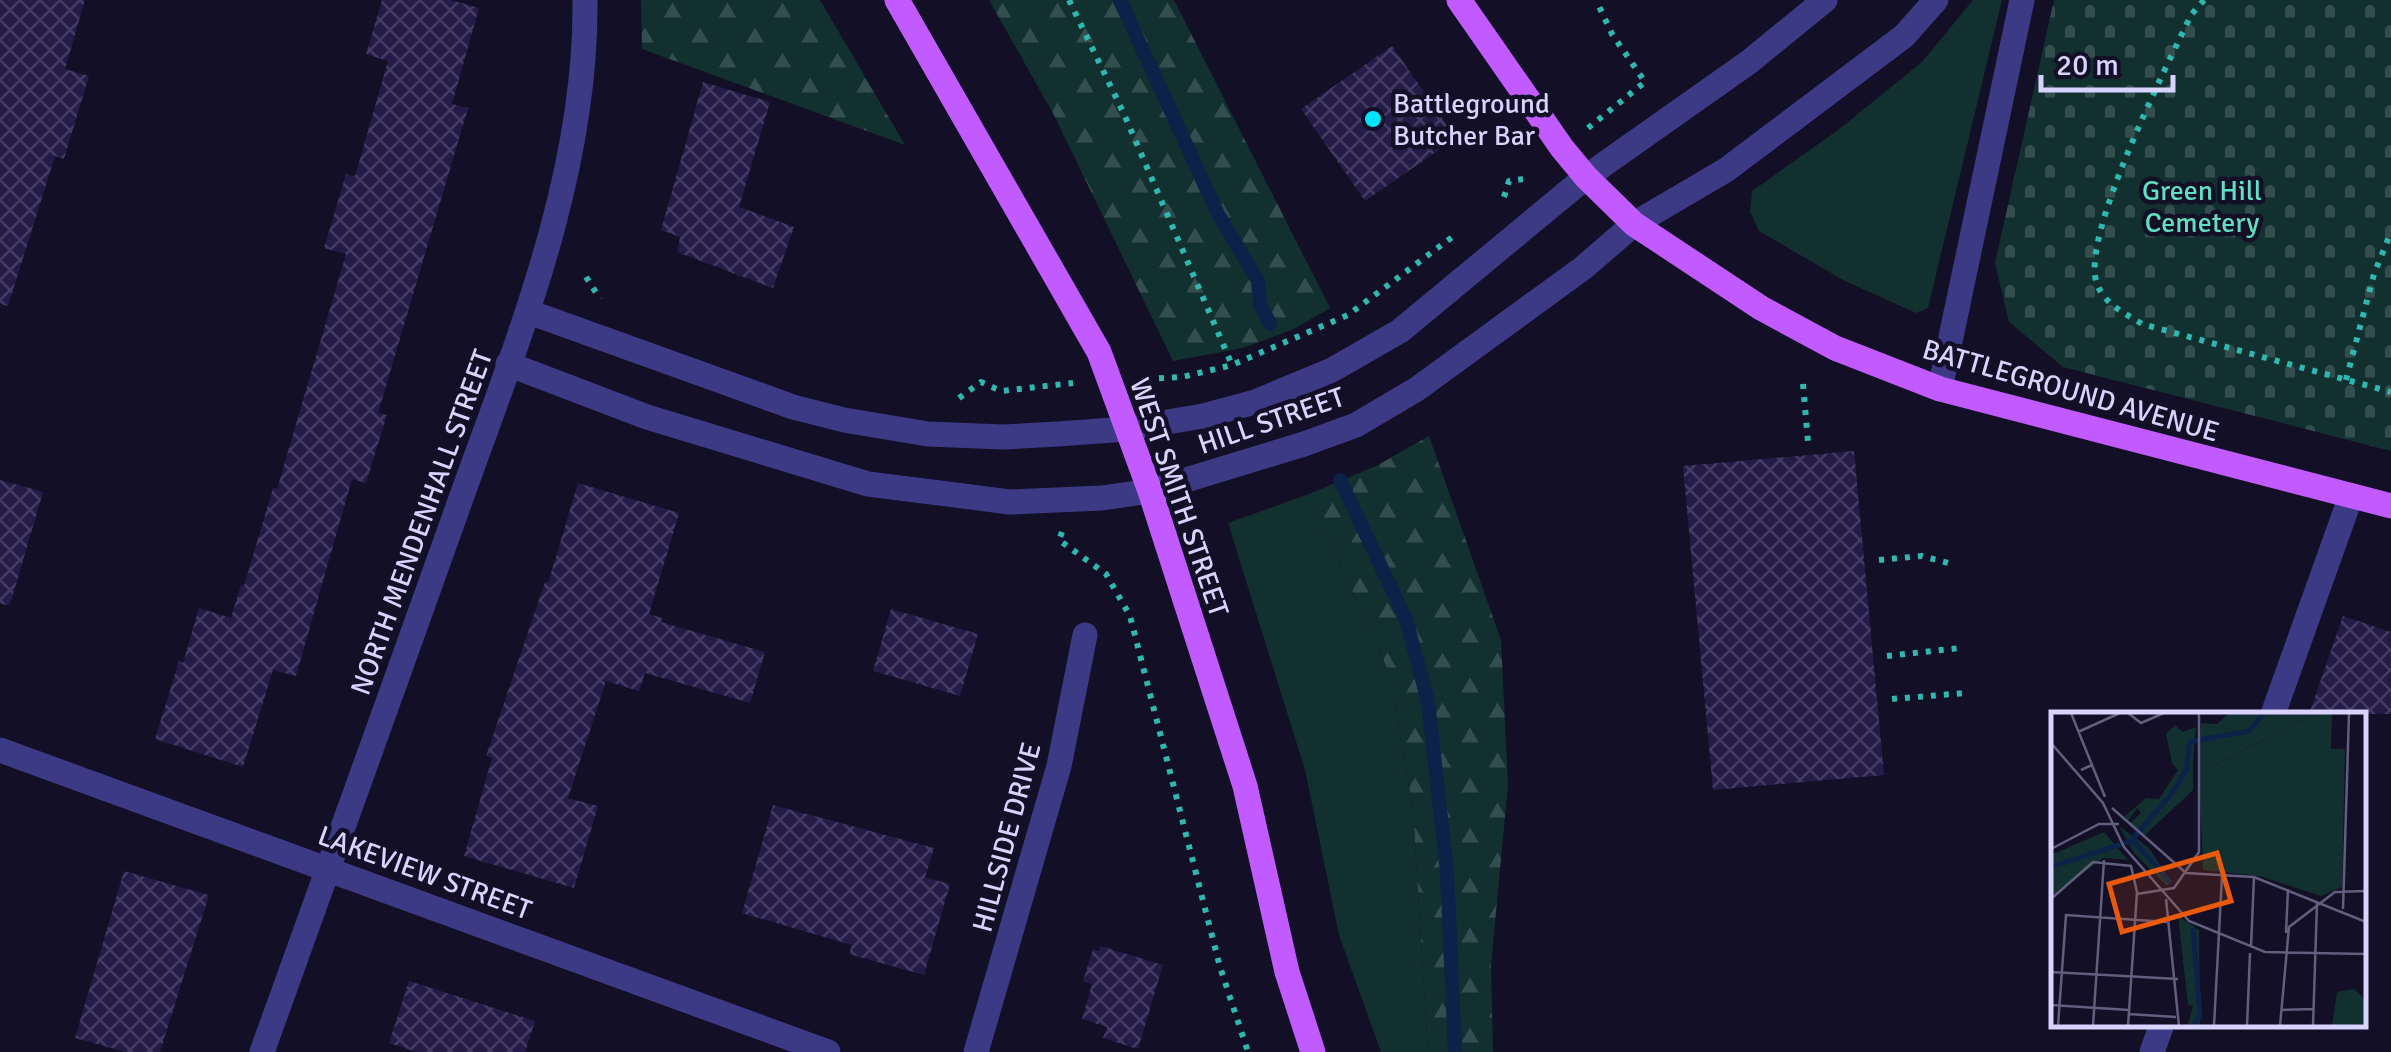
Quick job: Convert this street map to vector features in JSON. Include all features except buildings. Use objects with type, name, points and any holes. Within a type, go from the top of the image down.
[{"type":"main road","name":"WEST SMITH STREET","points":[[897,0],[1099,352],[1150,491],[1245,786],[1287,972],[1313,1052]]},
{"type":"main road","name":"BATTLEGROUND AVENUE","points":[[1459,0],[1586,178],[1634,224],[1732,290],[1835,348],[1940,388],[2391,506]]},
{"type":"street","name":"NORTH MENDENHALL STREET","points":[[262,1052],[529,312],[569,164],[586,38],[585,0]]},
{"type":"street","name":"HILL STREET","points":[[529,312],[793,407],[928,434],[1004,437],[1126,429],[1191,418],[1255,402],[1332,370],[1400,331],[1586,178],[1718,85],[1825,0]]},
{"type":"street","name":"HILL STREET","points":[[508,364],[647,418],[868,484],[1010,502],[1102,498],[1150,491],[1356,425],[1417,389],[1584,268],[1634,224],[1726,170],[1904,36],[1936,0]]},
{"type":"street","points":[[1940,388],[2022,0]]},
{"type":"street","points":[[2274,712],[2351,496]]},
{"type":"street","name":"HILLSIDE DRIVE","points":[[976,1052],[1059,766],[1085,635]]},
{"type":"street","name":"LAKEVIEW STREET","points":[[0,750],[828,1052]]},
{"type":"street","points":[[2152,1052],[2161,1027]]},
{"type":"path","points":[[1069,0],[1124,114],[1232,365]]},
{"type":"path","points":[[1596,0],[1612,34],[1645,82],[1608,112]]},
{"type":"path","points":[[2204,0],[2191,15],[2134,133],[2094,248],[2096,282],[2109,303],[2142,324],[2391,392]]},
{"type":"path","points":[[1503,200],[1510,181],[1520,182]]},
{"type":"path","points":[[2346,380],[2374,274],[2391,232]]},
{"type":"path","points":[[1164,380],[1232,365],[1348,315],[1456,234]]},
{"type":"path","points":[[586,277],[603,302]]},
{"type":"path","points":[[950,400],[963,397],[981,382],[1001,391]]},
{"type":"path","points":[[1803,384],[1808,442]]},
{"type":"path","points":[[1059,540],[1106,574],[1130,616],[1220,967],[1248,1052]]},
{"type":"path","points":[[1879,560],[1922,556],[1952,564]]},
{"type":"path","points":[[1888,656],[1960,648]]},
{"type":"path","points":[[1892,699],[1965,692]]},
{"type":"green space","points":[[641,0],[820,0],[905,145],[642,49]]},
{"type":"green space","points":[[989,0],[1174,0],[1330,308],[1294,329],[1243,348],[1173,361],[1055,117]]},
{"type":"green space","points":[[1973,0],[2002,0],[1928,308],[1916,313],[1845,281],[1759,231],[1750,212],[1752,191],[1838,130],[1922,62]]},
{"type":"green space","name":"Green Hill Cemetery","points":[[2054,0],[2391,0],[2391,451],[2063,367],[2009,322],[1995,263]]},
{"type":"green space","points":[[1429,436],[1501,640],[1508,785],[1491,965],[1493,1052],[1428,1052],[1413,809],[1391,677],[1309,494],[1376,466]]},
{"type":"green space","points":[[1309,494],[1391,677],[1413,809],[1428,1052],[1381,1052],[1339,935],[1305,770],[1228,523]]},
{"type":"waterway","points":[[1120,0],[1218,214],[1258,281],[1260,304],[1270,324]]},
{"type":"waterway","points":[[1340,480],[1406,619],[1428,702],[1447,872],[1455,1052]]},
{"type":"place","name":"Battleground Butcher Bar","points":[[1373,119]]}]
